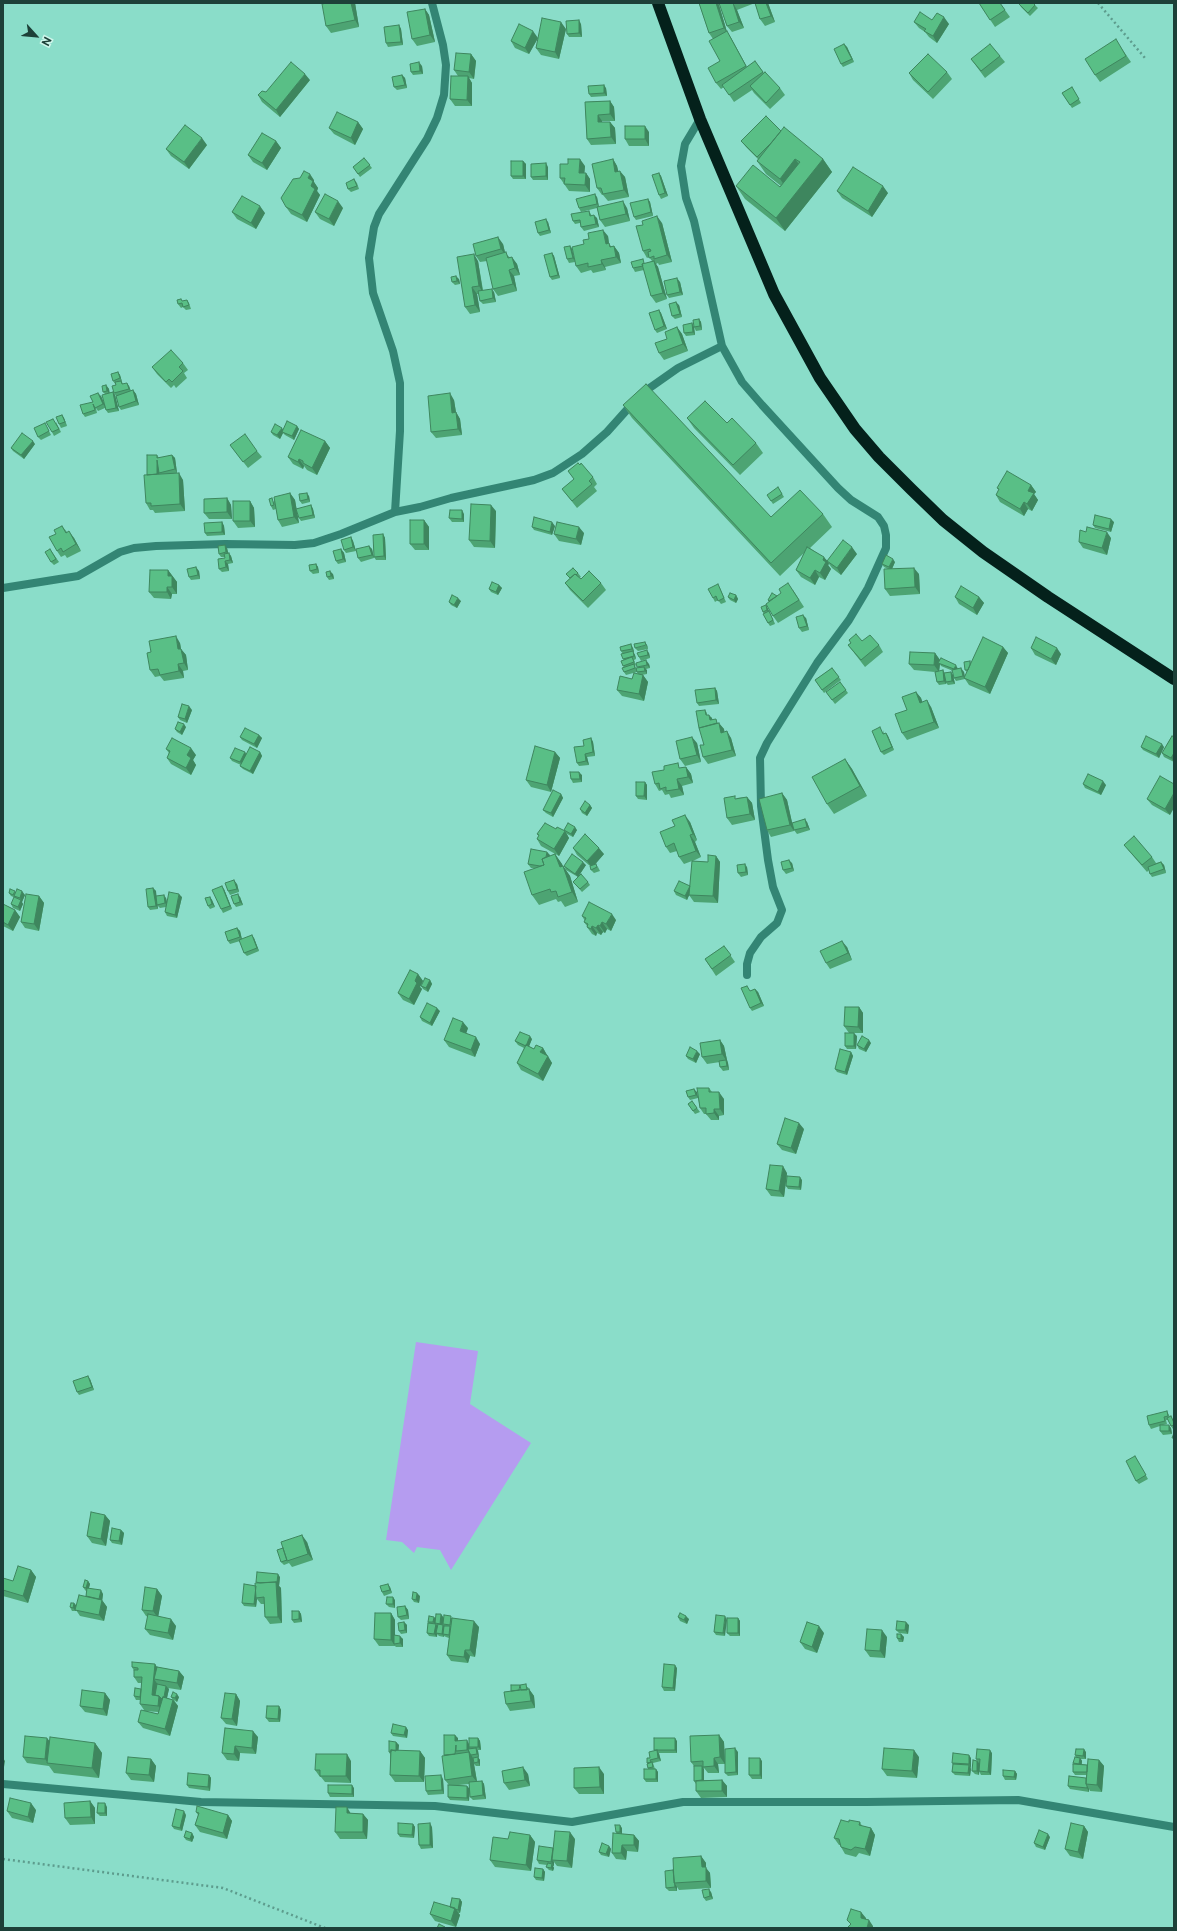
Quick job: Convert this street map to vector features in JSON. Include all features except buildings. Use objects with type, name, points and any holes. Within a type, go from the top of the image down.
[{"type":"highway","points":[[658,3],[700,119],[774,294],[820,378],[855,429],[879,457],[943,520],[983,552],[1048,597],[1174,678]]},
{"type":"street","points":[[395,512],[400,431],[400,383],[394,351],[373,293],[369,258],[374,227],[379,214],[427,139],[437,118],[444,95],[446,65],[443,45],[432,3]]},
{"type":"street","points":[[700,119],[685,144],[681,166],[686,198],[696,228],[722,346],[742,382],[762,406],[838,488],[851,500],[878,518],[884,526],[886,535],[886,548],[868,588],[849,620],[817,663],[767,743],[760,758],[762,806],[768,860],[773,887],[782,910],[777,923],[761,937],[750,953],[746,964],[747,975]]},
{"type":"street","points":[[3,588],[78,576],[120,552],[134,548],[225,544],[295,545],[314,543],[342,534],[395,512],[451,498],[516,485],[553,473],[595,444],[645,390],[691,361],[722,346]]},
{"type":"street","points":[[3,1784],[201,1802],[435,1806],[572,1822],[683,1802],[1018,1800],[1174,1828]]},
{"type":"path","points":[[1098,3],[1145,58]]},
{"type":"path","points":[[3,1859],[223,1888],[325,1928]]},
{"type":"shaded area","points":[[416,1342],[478,1351],[470,1404],[531,1443],[451,1570],[440,1550],[417,1547],[414,1553],[402,1542],[386,1540]]}]
